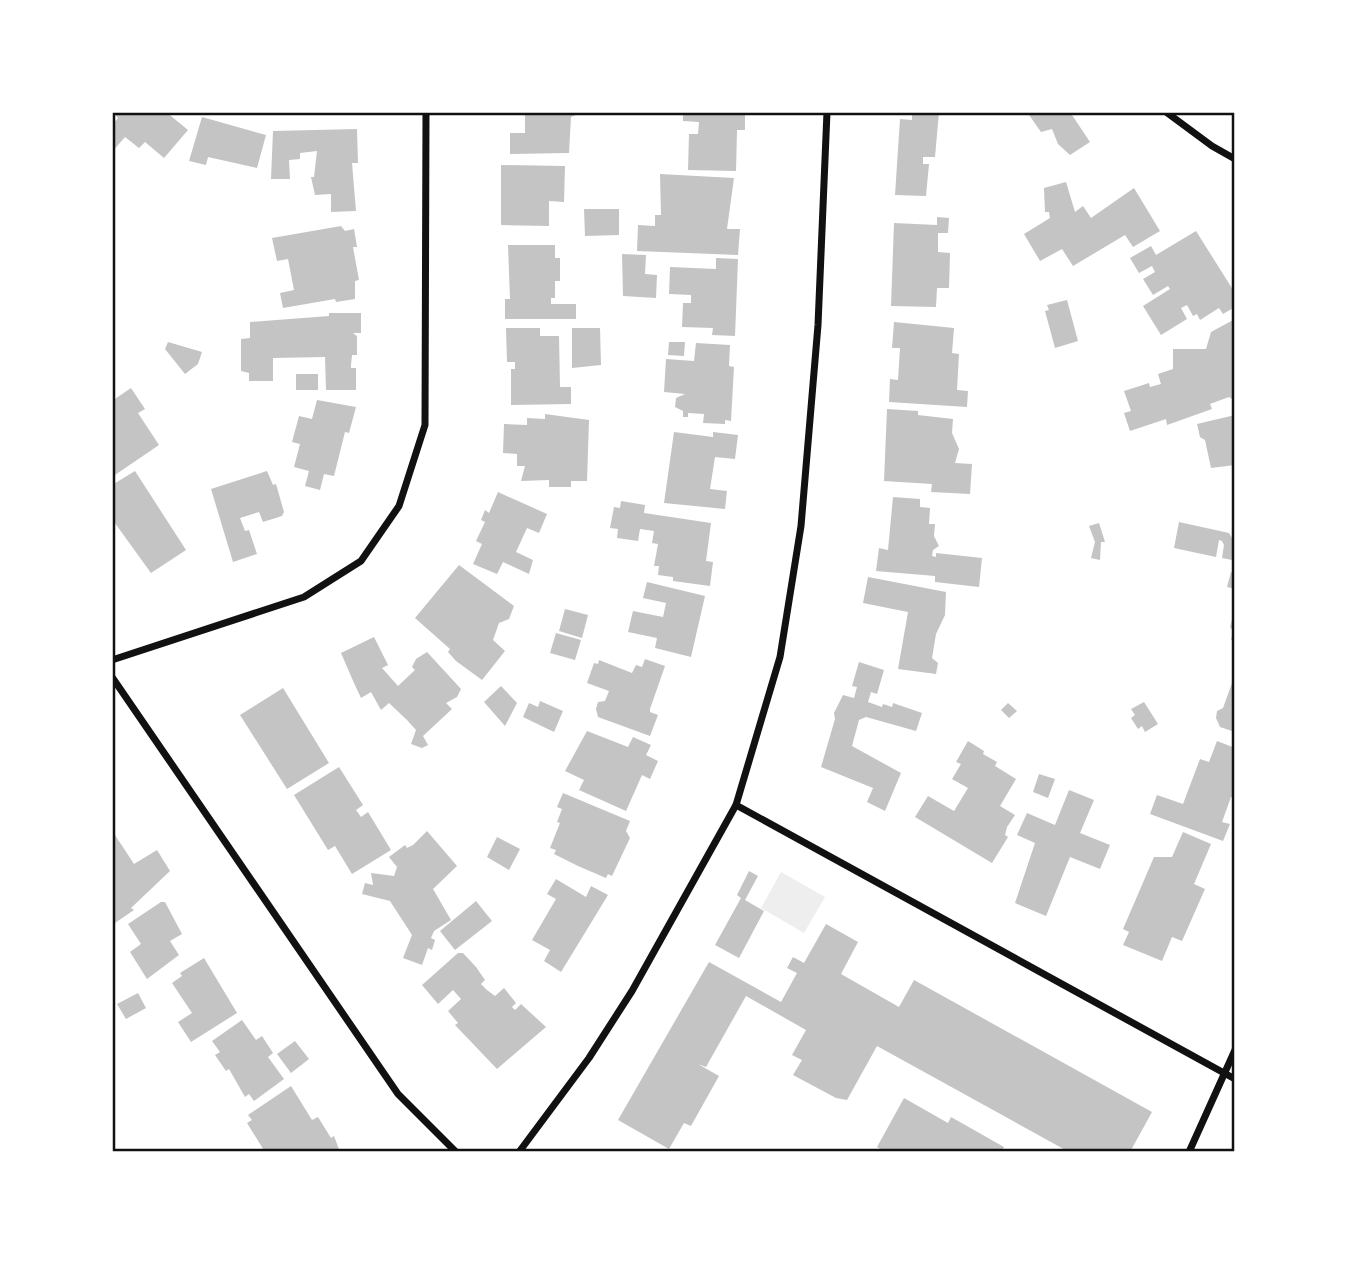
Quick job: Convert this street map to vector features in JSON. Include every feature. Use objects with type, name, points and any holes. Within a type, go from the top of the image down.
[{"type":"street","points":[[112,660],[304,597],[361,561],[399,506],[425,425],[426,112]]},
{"type":"street","points":[[519,1152],[589,1058],[632,991],[736,805],[780,657],[801,526],[818,324],[827,112]]},
{"type":"street","points":[[1166,112],[1212,146],[1235,159]]},
{"type":"street","points":[[112,677],[398,1094],[456,1152]]},
{"type":"street","points":[[736,805],[1235,1079]]},
{"type":"street","points":[[1189,1152],[1235,1050]]},
{"type":"shaded area","points":[[781,872],[825,897],[804,933],[761,908]]},
{"type":"building","points":[[113,112],[166,112],[188,130],[164,158],[145,142],[139,148],[125,137],[112,152],[112,125],[118,118]]},
{"type":"building","points":[[525,112],[583,112],[571,117],[569,153],[510,154],[510,133],[525,133]]},
{"type":"building","points":[[683,112],[745,112],[745,130],[737,130],[736,171],[688,170],[689,134],[698,134],[699,122],[683,121]]},
{"type":"building","points":[[912,112],[939,112],[935,157],[923,157],[923,164],[929,164],[926,196],[895,195],[900,119],[912,120]]},
{"type":"building","points":[[1027,112],[1070,112],[1090,142],[1070,155],[1058,144],[1052,129],[1041,132]]},
{"type":"building","points":[[202,117],[266,135],[257,168],[208,157],[206,165],[189,161]]},
{"type":"building","points":[[357,129],[358,163],[352,163],[356,211],[331,212],[331,194],[315,195],[311,177],[314,177],[317,151],[300,153],[300,159],[289,160],[290,179],[271,179],[273,131]]},
{"type":"building","points":[[501,165],[565,166],[564,202],[549,201],[549,226],[501,225]]},
{"type":"building","points":[[660,174],[734,178],[727,229],[740,229],[738,255],[637,251],[638,225],[655,226],[655,215],[661,215]]},
{"type":"building","points":[[1066,182],[1075,212],[1083,206],[1091,218],[1134,188],[1160,231],[1133,247],[1125,235],[1073,266],[1062,249],[1040,261],[1024,234],[1050,218],[1049,212],[1045,212],[1044,188]]},
{"type":"building","points":[[584,209],[619,209],[619,235],[585,236]]},
{"type":"building","points":[[937,217],[949,218],[948,233],[938,233],[938,252],[950,253],[949,288],[937,288],[936,307],[891,306],[894,223],[937,225]]},
{"type":"building","points":[[341,226],[345,231],[354,229],[357,247],[353,247],[359,280],[355,281],[355,299],[336,302],[335,299],[283,308],[280,293],[294,290],[288,259],[277,261],[272,238]]},
{"type":"building","points":[[1196,231],[1235,293],[1235,307],[1223,314],[1219,308],[1200,320],[1197,314],[1193,316],[1187,305],[1181,308],[1187,319],[1161,335],[1143,306],[1170,289],[1168,286],[1153,295],[1143,279],[1155,272],[1152,266],[1139,273],[1130,258],[1151,246],[1156,255]]},
{"type":"building","points":[[508,245],[555,245],[555,258],[560,258],[560,281],[555,281],[555,298],[551,298],[551,304],[576,304],[576,319],[505,319],[505,299],[510,299]]},
{"type":"building","points":[[622,254],[646,255],[645,274],[657,275],[656,298],[623,296]]},
{"type":"building","points":[[716,258],[738,259],[735,336],[712,335],[713,328],[682,327],[683,303],[691,303],[691,295],[669,294],[670,267],[716,269]]},
{"type":"building","points":[[1067,300],[1078,341],[1055,348],[1045,311],[1049,310],[1047,305]]},
{"type":"building","points":[[329,313],[361,313],[361,333],[353,333],[357,336],[357,355],[352,355],[351,368],[356,368],[356,390],[326,390],[325,357],[273,358],[273,381],[249,381],[249,373],[241,371],[241,339],[250,338],[250,322],[329,316]]},
{"type":"building","points":[[1235,319],[1235,401],[1229,397],[1210,404],[1212,409],[1167,425],[1166,419],[1130,431],[1124,413],[1131,411],[1124,391],[1149,383],[1150,387],[1161,384],[1158,374],[1173,369],[1173,349],[1206,349],[1211,332]]},
{"type":"building","points":[[894,322],[954,328],[952,353],[959,354],[957,390],[968,391],[967,407],[889,402],[890,379],[898,380],[900,348],[892,348]]},
{"type":"building","points":[[506,328],[540,328],[540,336],[559,336],[560,387],[571,387],[571,404],[511,405],[511,369],[515,369],[515,362],[507,362]]},
{"type":"building","points":[[572,328],[600,328],[601,365],[572,368]]},
{"type":"building","points":[[168,342],[202,352],[198,364],[185,374],[165,349]]},
{"type":"building","points":[[669,342],[685,342],[684,356],[668,355]]},
{"type":"building","points":[[696,343],[730,345],[729,366],[734,367],[731,421],[725,420],[725,424],[703,423],[704,414],[688,413],[688,417],[683,417],[683,411],[675,407],[676,398],[685,394],[664,392],[666,359],[694,361]]},
{"type":"building","points":[[296,374],[318,374],[318,390],[296,390]]},
{"type":"building","points":[[131,388],[145,409],[138,413],[159,445],[112,477],[112,401]]},
{"type":"building","points":[[317,400],[356,407],[349,433],[345,432],[334,476],[324,474],[320,490],[305,486],[309,471],[294,467],[300,444],[292,442],[299,416],[312,419]]},
{"type":"building","points":[[887,409],[918,411],[918,415],[953,419],[952,433],[959,449],[955,463],[972,464],[970,494],[931,492],[932,484],[884,481]]},
{"type":"building","points":[[545,414],[589,420],[587,481],[571,481],[571,487],[549,487],[549,480],[521,481],[525,466],[517,466],[517,454],[503,453],[504,424],[527,425],[527,418],[545,419]]},
{"type":"building","points":[[1235,415],[1235,465],[1211,468],[1205,440],[1200,437],[1197,424]]},
{"type":"building","points":[[674,432],[713,437],[713,432],[738,435],[735,459],[715,457],[710,489],[727,491],[725,509],[664,503]]},
{"type":"building","points":[[135,471],[186,550],[151,573],[112,519],[112,485]]},
{"type":"building","points":[[267,471],[273,485],[276,484],[284,512],[282,516],[263,522],[259,512],[240,518],[245,531],[249,530],[257,554],[233,562],[211,489]]},
{"type":"building","points":[[498,492],[547,514],[539,533],[527,528],[516,552],[533,560],[529,574],[503,562],[497,574],[473,564],[482,544],[476,541],[485,522],[481,520],[485,510],[489,513]]},
{"type":"building","points":[[893,497],[920,499],[920,507],[930,508],[929,524],[935,524],[934,536],[939,546],[933,550],[932,556],[936,557],[936,553],[982,558],[979,587],[935,582],[935,576],[876,571],[879,548],[888,550]]},
{"type":"building","points":[[621,501],[645,505],[644,513],[711,523],[706,561],[713,562],[710,586],[673,581],[673,577],[658,575],[659,566],[654,566],[658,544],[652,543],[654,531],[640,529],[638,541],[617,538],[618,529],[610,528],[614,507],[620,508]]},
{"type":"building","points":[[1179,522],[1229,533],[1235,543],[1232,560],[1222,558],[1224,545],[1219,540],[1216,557],[1174,548]]},
{"type":"building","points":[[1099,523],[1105,542],[1101,542],[1100,560],[1091,558],[1095,542],[1089,526]]},
{"type":"building","points":[[459,565],[514,606],[509,619],[499,623],[493,640],[505,651],[482,680],[456,661],[448,652],[450,649],[415,618]]},
{"type":"building","points":[[1231,572],[1235,573],[1235,589],[1227,587]]},
{"type":"building","points":[[868,577],[946,592],[945,615],[936,634],[932,658],[938,663],[936,674],[898,669],[908,612],[863,603]]},
{"type":"building","points":[[647,582],[705,596],[691,657],[655,648],[657,638],[628,632],[633,611],[663,617],[666,603],[643,598]]},
{"type":"building","points":[[565,609],[588,615],[582,638],[559,631]]},
{"type":"building","points":[[1235,609],[1235,640],[1231,640],[1233,631],[1230,627]]},
{"type":"building","points":[[556,633],[581,640],[575,660],[550,653]]},
{"type":"building","points":[[374,637],[388,665],[382,668],[398,686],[415,670],[412,667],[416,659],[427,652],[461,689],[457,697],[446,703],[452,709],[423,736],[428,745],[422,748],[411,744],[416,730],[389,703],[381,710],[371,692],[361,698],[341,653]]},
{"type":"building","points":[[645,659],[665,666],[650,709],[650,712],[658,715],[650,736],[598,717],[598,702],[605,701],[609,691],[587,683],[594,663],[598,664],[599,660],[632,673],[636,665],[642,667]]},
{"type":"building","points":[[859,662],[884,670],[877,694],[871,692],[868,702],[882,707],[883,704],[892,707],[893,703],[922,713],[916,731],[866,717],[859,720],[852,746],[901,773],[885,811],[867,802],[873,788],[821,767],[835,719],[834,713],[843,695],[854,698],[857,687],[852,686]]},
{"type":"building","points":[[1232,683],[1235,683],[1235,732],[1220,727],[1216,718],[1217,711],[1223,708]]},
{"type":"building","points":[[501,686],[517,703],[505,726],[484,702]]},
{"type":"building","points":[[283,688],[329,763],[287,789],[240,715]]},
{"type":"building","points":[[540,701],[563,711],[554,732],[523,717],[529,703],[538,707]]},
{"type":"building","points":[[1144,702],[1158,724],[1145,732],[1142,726],[1138,729],[1131,718],[1135,715],[1131,709]]},
{"type":"building","points":[[1008,703],[1017,711],[1009,718],[1001,710]]},
{"type":"building","points":[[587,731],[628,747],[633,737],[651,745],[646,755],[658,761],[650,779],[642,775],[626,811],[579,790],[584,780],[565,771]]},
{"type":"building","points":[[968,741],[997,762],[995,766],[1016,779],[1000,806],[1015,815],[1007,827],[1005,835],[1008,837],[992,863],[915,817],[928,796],[954,811],[968,788],[952,779],[961,764],[956,762]]},
{"type":"building","points":[[1217,741],[1235,748],[1235,797],[1231,797],[1222,822],[1230,824],[1223,841],[1150,814],[1157,795],[1183,804],[1200,759],[1209,762]]},
{"type":"building","points":[[339,767],[363,805],[356,810],[361,817],[368,812],[391,850],[352,874],[335,846],[328,850],[294,795]]},
{"type":"building","points":[[1039,774],[1055,779],[1048,798],[1033,792]]},
{"type":"building","points":[[1069,790],[1094,800],[1080,833],[1110,845],[1100,869],[1070,857],[1046,916],[1015,903],[1035,843],[1017,835],[1027,813],[1055,825]]},
{"type":"building","points":[[563,793],[630,821],[626,831],[630,838],[612,876],[608,874],[606,878],[578,866],[554,854],[556,850],[550,848],[560,823],[557,822],[562,809],[557,807]]},
{"type":"building","points":[[427,831],[457,866],[433,889],[451,920],[434,931],[431,938],[435,940],[432,950],[428,948],[422,965],[403,958],[412,935],[390,901],[362,894],[365,883],[373,885],[371,873],[394,876],[397,867],[389,857],[405,845],[407,848],[413,845]]},
{"type":"building","points":[[1183,832],[1211,844],[1194,884],[1205,889],[1182,941],[1172,937],[1162,961],[1123,945],[1129,932],[1123,929],[1154,857],[1172,857]]},
{"type":"building","points":[[115,835],[134,864],[157,850],[170,871],[131,908],[134,910],[112,925],[112,837]]},
{"type":"building","points":[[497,837],[520,849],[509,870],[487,857]]},
{"type":"building","points":[[749,871],[758,876],[745,900],[764,911],[739,958],[715,945],[741,898],[737,895]]},
{"type":"building","points":[[556,879],[586,897],[591,886],[608,895],[561,972],[544,961],[550,950],[532,940],[556,899],[547,894]]},
{"type":"building","points":[[476,901],[492,921],[455,950],[440,931]]},
{"type":"building","points":[[165,902],[182,934],[170,941],[179,955],[147,979],[130,952],[141,944],[128,924]]},
{"type":"building","points":[[826,924],[858,942],[841,974],[899,1007],[914,980],[1152,1112],[1130,1152],[1069,1152],[877,1046],[847,1100],[836,1098],[793,1075],[802,1060],[792,1055],[806,1030],[746,996],[706,1067],[698,1064],[719,1076],[691,1126],[684,1123],[669,1149],[618,1120],[709,962],[781,1002],[797,973],[787,968],[793,957],[804,963]]},
{"type":"building","points":[[458,953],[463,953],[476,967],[485,980],[481,984],[487,990],[495,996],[504,988],[516,1003],[512,1007],[515,1010],[521,1004],[546,1027],[497,1069],[455,1025],[458,1023],[448,1011],[461,999],[453,990],[438,1004],[422,985]]},
{"type":"building","points":[[204,958],[237,1013],[191,1042],[178,1022],[192,1013],[172,983],[182,976],[180,973]]},
{"type":"building","points":[[138,993],[146,1008],[126,1019],[117,1004]]},
{"type":"building","points":[[242,1020],[256,1040],[262,1036],[273,1053],[268,1057],[284,1079],[254,1101],[249,1094],[245,1097],[229,1069],[226,1071],[215,1055],[220,1052],[212,1041]]},
{"type":"building","points":[[295,1041],[309,1059],[291,1073],[277,1054]]},
{"type":"building","points":[[291,1086],[312,1120],[318,1117],[331,1138],[334,1136],[340,1152],[265,1152],[247,1123],[252,1120],[248,1115]]},
{"type":"building","points":[[904,1098],[948,1123],[951,1117],[1004,1147],[1001,1152],[885,1152],[877,1147]]}]
